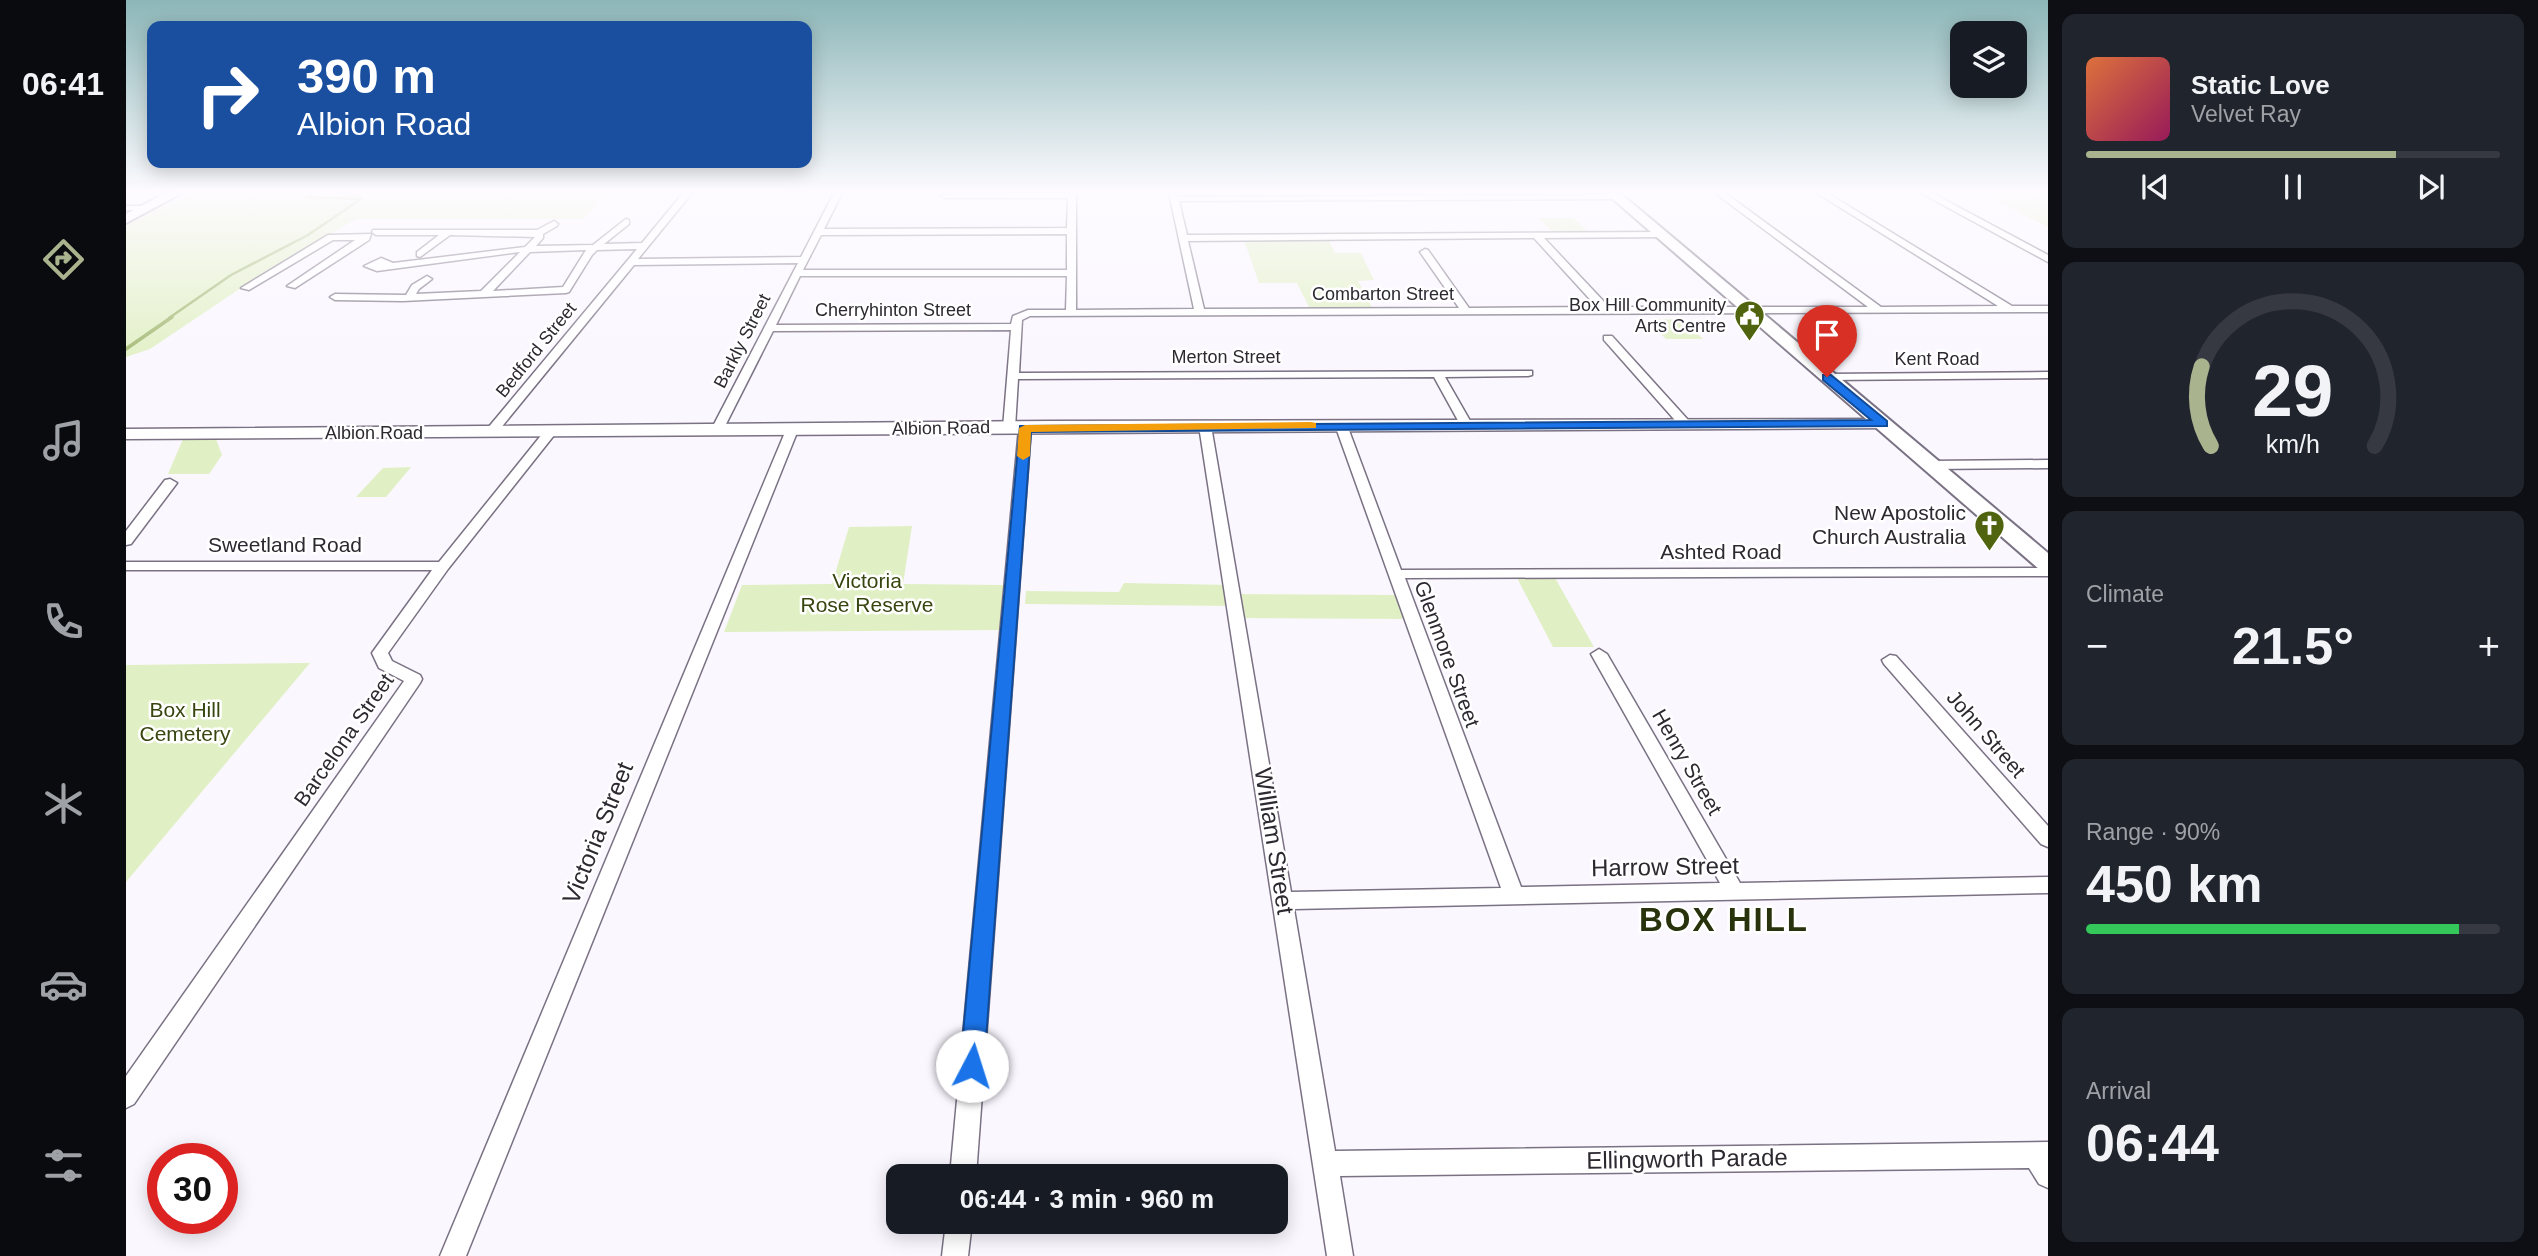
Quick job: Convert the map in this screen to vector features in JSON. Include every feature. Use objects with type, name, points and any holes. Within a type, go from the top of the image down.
[{"type":"main road","points":[[1680,252],[2048,565]]},
{"type":"street","points":[[246,288],[307,252]]},
{"type":"street","points":[[292,286],[346,252]]},
{"type":"street","points":[[337,258],[372,263],[369,266],[374,268],[503,252]]},
{"type":"street","points":[[485,293],[525,252]]},
{"type":"street","points":[[335,297],[410,297],[566,290],[590,252]]},
{"type":"street","name":"Bedford Street","points":[[491,432],[640,252]]},
{"type":"street","name":"Barkly Street","points":[[717,430],[807,252]]},
{"type":"street","points":[[1071,313],[1072,252]]},
{"type":"street","points":[[1186,252],[1200,312]]},
{"type":"street","points":[[1552,252],[1606,310]]},
{"type":"street","points":[[1799,252],[1878,310]]},
{"type":"street","points":[[1916,252],[2009,309]]},
{"type":"street","points":[[2033,252],[2048,260]]},
{"type":"street","points":[[1426,253],[1466,310]]},
{"type":"street","points":[[632,262],[803,260]]},
{"type":"street","points":[[796,273],[1071,273]]},
{"type":"street","points":[[410,297],[415,287],[427,279]]},
{"type":"street","name":"Combarton Street","points":[[1018,321],[1071,313],[2048,309]]},
{"type":"street","points":[[964,1164],[1017,428],[1014,376],[1018,321]]},
{"type":"street","name":"Cherryhinton Street","points":[[769,328],[1018,321]]},
{"type":"street","points":[[1608,338],[1685,424]]},
{"type":"street","points":[[1437,373],[1467,426]]},
{"type":"street","name":"Merton Street","points":[[1014,376],[1528,373]]},
{"type":"street","name":"Kent Road","points":[[1827,377],[2048,375]]},
{"type":"street","name":"Albion Road","points":[[126,434],[1883,424]]},
{"type":"street","name":"Glenmore Street","points":[[1341,425],[1514,896]]},
{"type":"street","name":"William Street","points":[[1205,426],[1284,901],[1339,1256]]},
{"type":"street","name":"Victoria Street","points":[[453,1256],[792,430]]},
{"type":"street","name":"Barcelona Street","points":[[126,1096],[414,679],[385,664],[380,653],[443,566],[551,431]]},
{"type":"street","points":[[1931,465],[2048,464]]},
{"type":"street","points":[[126,541],[170,483]]},
{"type":"street","name":"Sweetland Road","points":[[126,566],[443,566]]},
{"type":"street","name":"Ashted Road","points":[[1395,574],[2048,572]]},
{"type":"street","name":"Henry Street","points":[[1599,654],[1735,892]]},
{"type":"street","name":"John Street","points":[[1890,660],[2048,839]]},
{"type":"street","name":"Harrow Street","points":[[1284,901],[2048,885]]},
{"type":"street","name":"Ellingworth Parade","points":[[1325,1164],[2044,1162]]},
{"type":"street","points":[[955,1256],[958,1234]]},
{"type":"green space","points":[[126,252],[302,252],[238,290],[150,349],[126,357]]},
{"type":"green space","points":[[1248,252],[1361,253],[1374,280],[1358,281],[1374,311],[1311,311],[1297,283],[1259,283]]},
{"type":"green space","points":[[1682,319],[1703,339],[1666,339],[1646,320]]},
{"type":"green space","points":[[183,439],[216,439],[222,455],[209,474],[168,474]]},
{"type":"green space","points":[[411,467],[386,497],[356,497],[383,468]]},
{"type":"green space","name":"Victoria Rose Reserve","points":[[912,526],[903,584],[1003,585],[999,630],[724,632],[742,585],[832,584],[849,527]]},
{"type":"green space","points":[[1516,576],[1554,576],[1594,647],[1553,647]]},
{"type":"green space","points":[[1124,583],[1231,585],[1233,594],[1398,595],[1407,619],[1237,618],[1235,606],[1025,604],[1026,591],[1119,592]]},
{"type":"green space","name":"Box Hill Cemetery","points":[[310,663],[126,882],[126,665]]},
{"type":"waterway","points":[[169,318],[231,275],[276,252]]},
{"type":"waterway","points":[[126,349],[172,317]]},
{"type":"slow traffic","points":[[1023,456],[1025,428],[1311,425]]},
{"type":"place","name":"Box Hill Community Arts Centre","points":[[1749,342]]},
{"type":"place","name":"New Apostolic Church Australia","points":[[1989,552]]},
{"type":"district","name":"BOX HILL","points":[[1724,919]]},
{"type":"route","points":[[972,1066],[1025,428],[1883,424],[1827,377]]}]
